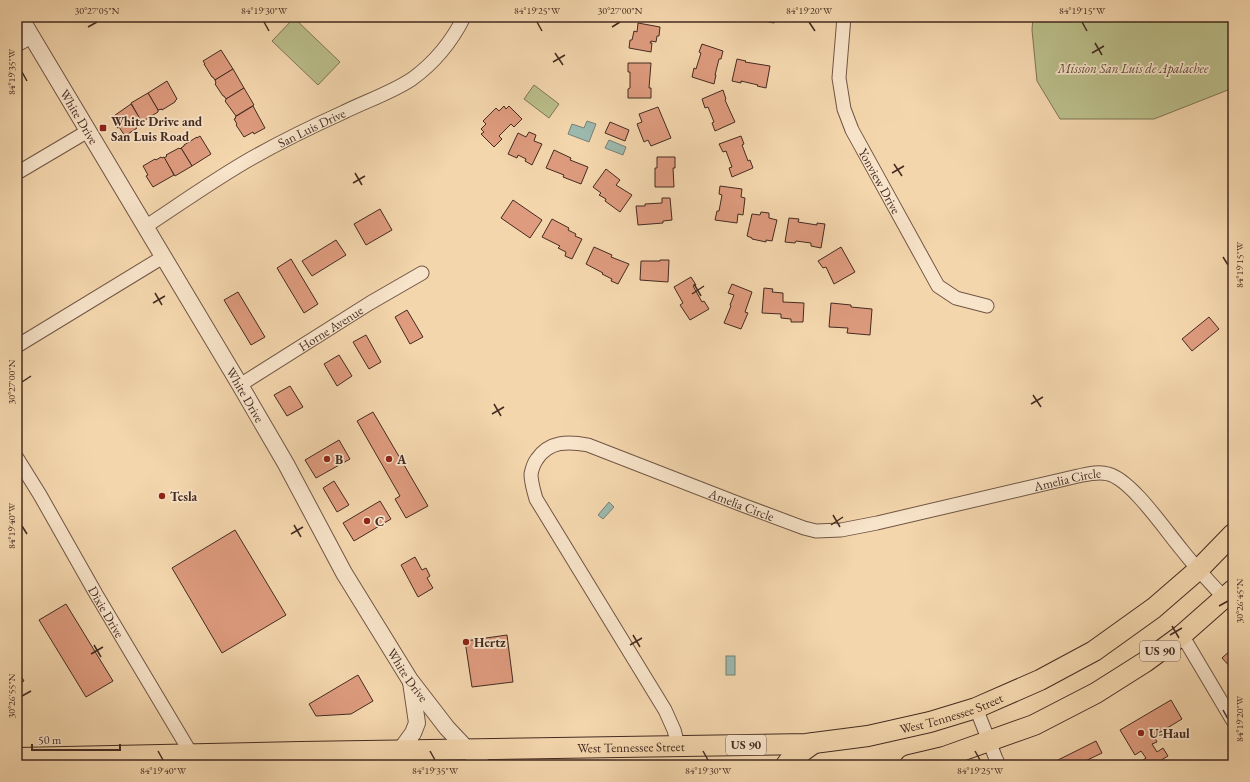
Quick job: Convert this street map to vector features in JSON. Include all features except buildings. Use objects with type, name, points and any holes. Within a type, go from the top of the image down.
[{"type":"main road","name":"West Tennessee Street","points":[[17,758],[195,760],[301,752],[806,744],[868,736],[930,722],[976,708],[1040,680],[1094,651],[1154,608],[1198,569],[1233,534]]},
{"type":"main road","name":"US 90","points":[[910,765],[944,757],[1034,725],[1096,693],[1145,662],[1182,635],[1229,594]]},
{"type":"main road","points":[[786,765],[789,761],[814,743]]},
{"type":"street","name":"White Drive","points":[[20,17],[240,385],[286,464],[344,573],[410,680],[447,728],[482,765]]},
{"type":"street","name":"San Luis Drive","points":[[145,227],[252,158],[312,127],[390,91],[411,79],[427,67],[442,51],[461,24],[464,17]]},
{"type":"street","name":"Yonview Drive","points":[[844,17],[839,78],[844,109],[852,130],[938,286],[956,298],[987,306]]},
{"type":"street","points":[[17,45],[32,37]]},
{"type":"street","points":[[17,173],[88,131]]},
{"type":"street","points":[[17,346],[163,257]]},
{"type":"street","name":"Horne Avenue","points":[[240,385],[363,307],[422,273]]},
{"type":"street","name":"Amelia Circle","points":[[678,745],[674,730],[665,710],[536,499],[531,473],[535,462],[541,453],[551,446],[561,443],[574,442],[588,445],[745,506],[816,531],[841,530],[877,524],[1078,476],[1108,473],[1125,482],[1198,569],[1229,594]]},
{"type":"street","name":"Dixie Drive","points":[[17,458],[195,760]]},
{"type":"street","points":[[1182,635],[1233,721]]},
{"type":"street","points":[[400,751],[413,733],[417,723],[410,680]]},
{"type":"street","points":[[976,708],[999,765]]},
{"type":"green space","name":"Mission San Luis de Apalachee","points":[[1033,17],[1233,17],[1233,88],[1154,119],[1060,119],[1037,81],[1032,30]]},
{"type":"green space","points":[[294,18],[340,62],[318,85],[272,41]]},
{"type":"green space","points":[[534,85],[559,104],[549,118],[524,99]]},
{"type":"shaded area","points":[[587,121],[596,124],[589,142],[568,134],[572,124],[584,128]]},
{"type":"shaded area","points":[[609,140],[626,147],[623,155],[605,148]]},
{"type":"shaded area","points":[[609,502],[614,507],[603,519],[598,515]]},
{"type":"shaded area","points":[[726,656],[735,656],[735,675],[726,675]]},
{"type":"place","name":"White Drive and San Luis Road","points":[[103,128]]},
{"type":"place","name":"B","points":[[327,459]]},
{"type":"place","name":"A","points":[[389,459]]},
{"type":"place","name":"Tesla","points":[[162,496]]},
{"type":"place","name":"C","points":[[367,521]]},
{"type":"place","name":"Hertz","points":[[466,642]]},
{"type":"place","name":"U-Haul","points":[[1141,733]]}]
